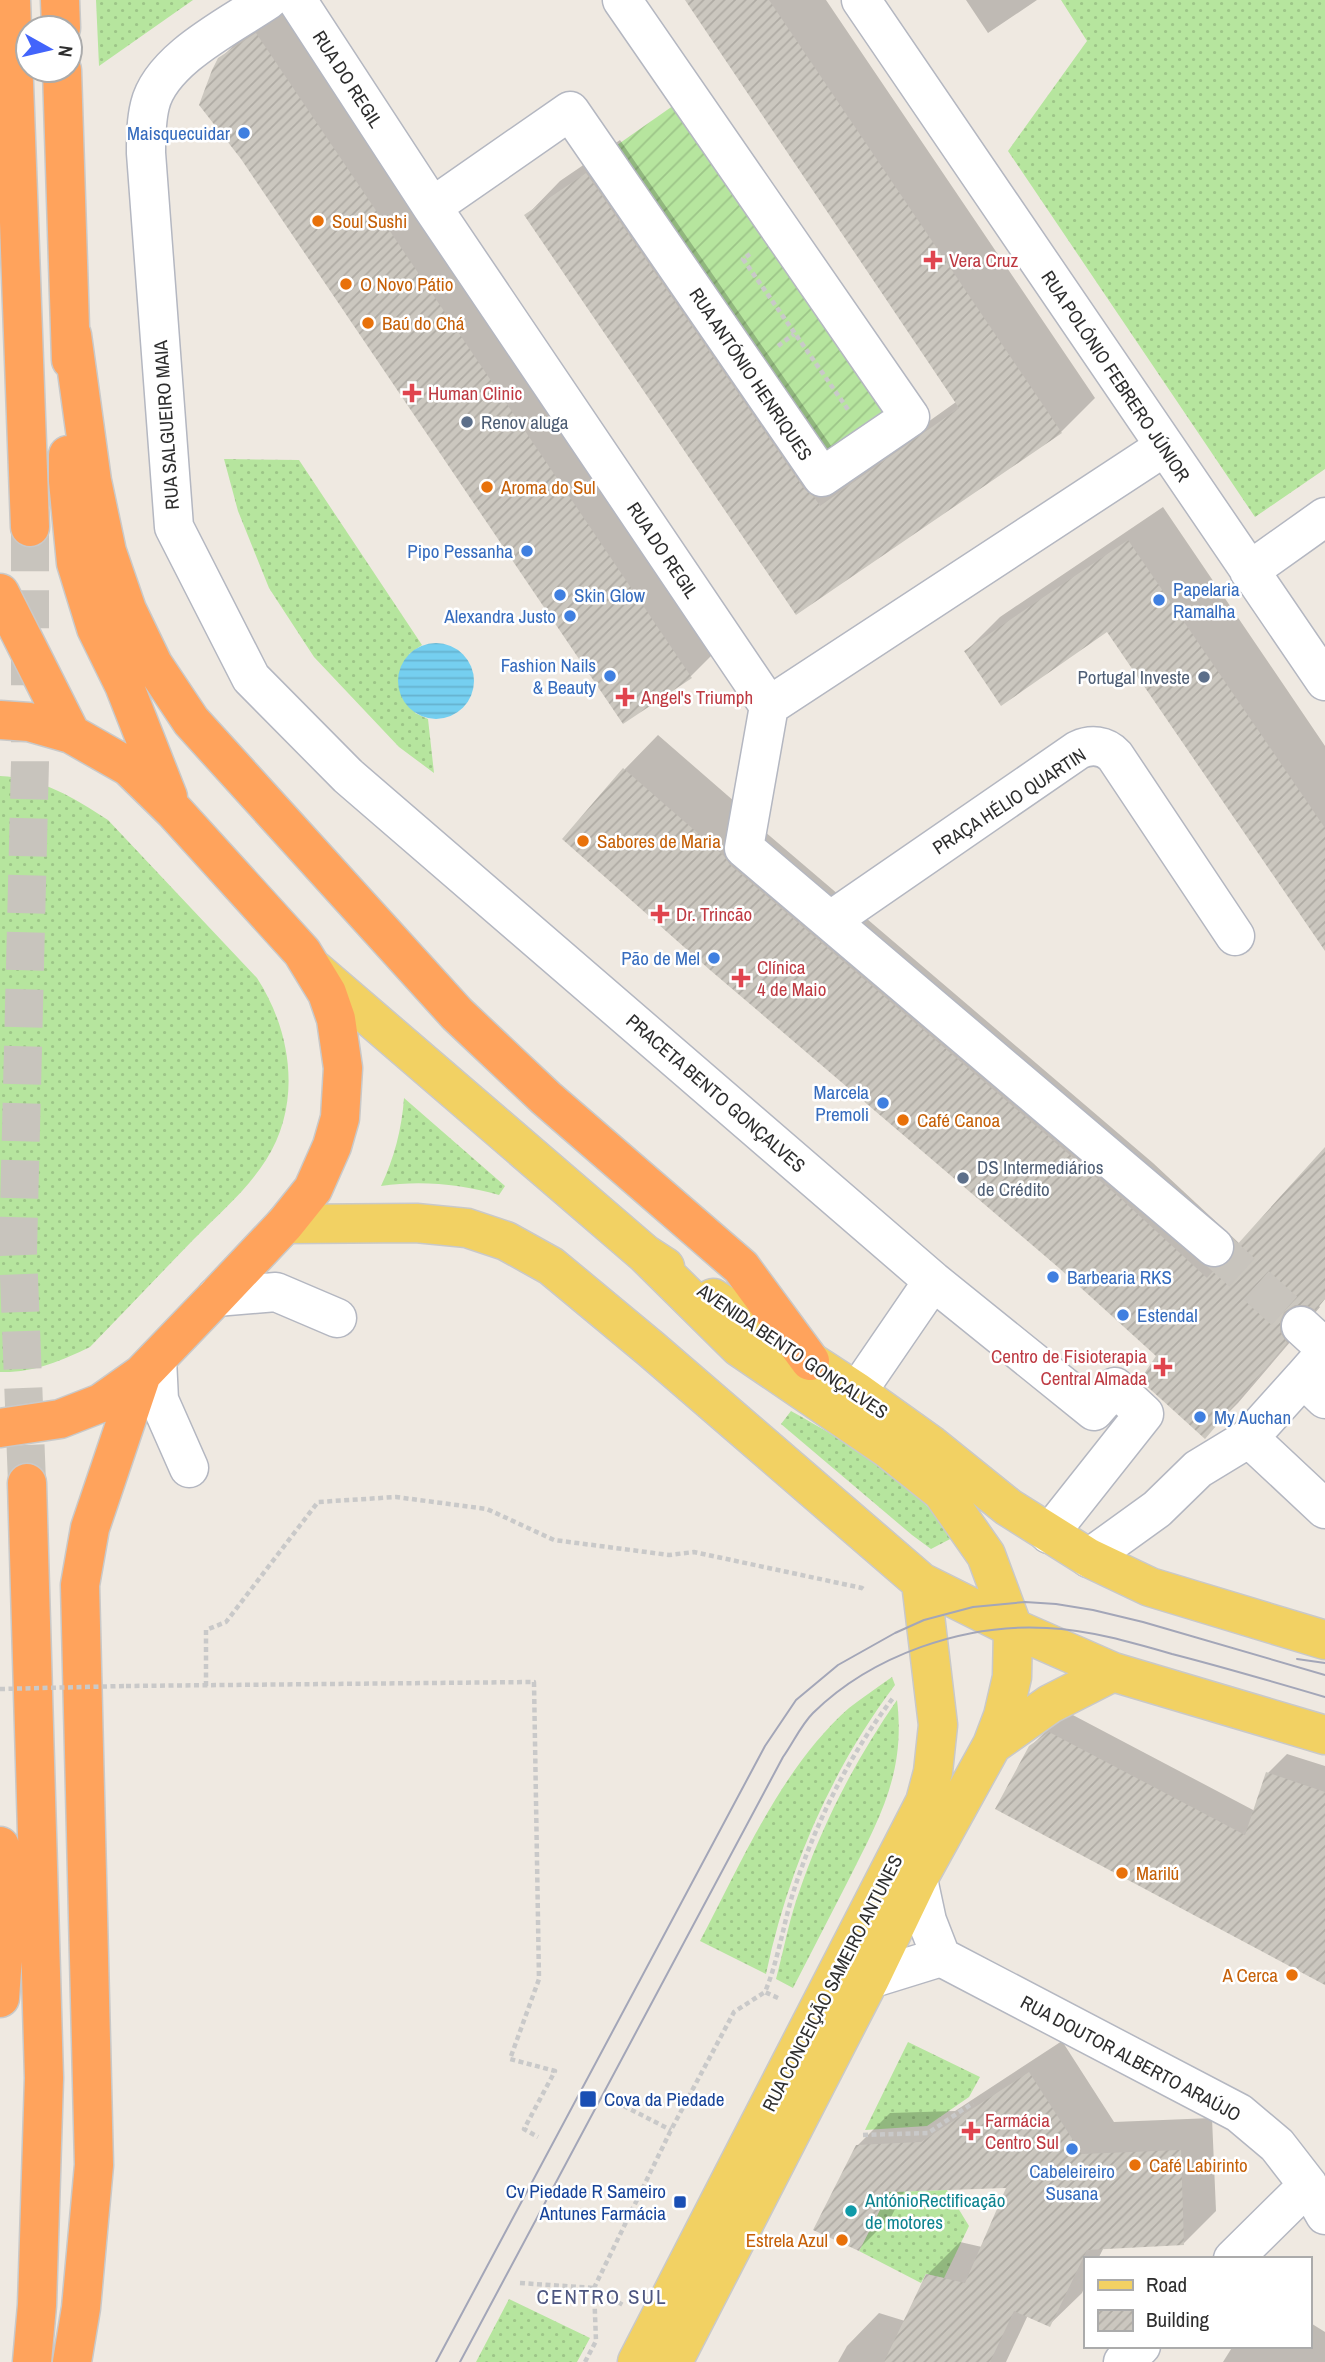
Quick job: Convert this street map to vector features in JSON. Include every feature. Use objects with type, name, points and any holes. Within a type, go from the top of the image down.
[{"type":"highway","points":[[12,0],[30,527]]},
{"type":"highway","points":[[63,84],[72,335],[68,481],[76,563],[96,628],[124,685],[174,811]]},
{"type":"highway","points":[[72,335],[92,481],[107,552],[128,610],[153,664],[191,721],[457,1014],[546,1098],[741,1267],[810,1361]]},
{"type":"highway","points":[[0,593],[71,734]]},
{"type":"highway","points":[[0,720],[29,722],[71,734],[129,767],[174,811],[288,935],[315,970],[327,993],[340,1042],[343,1068],[340,1118],[332,1146],[313,1189],[285,1224],[216,1297],[149,1367],[101,1403],[60,1419],[0,1428]]},
{"type":"highway","points":[[72,2362],[81,2308],[94,2165],[80,1585],[90,1528],[149,1367]]},
{"type":"highway","points":[[27,1483],[44,2078],[37,2305],[32,2362]]},
{"type":"highway","points":[[0,1846],[4,1943],[0,1998]]},
{"type":"main road","name":"AVENIDA BENTO GONÇALVES","points":[[315,970],[645,1254],[857,1392],[931,1445],[1008,1507],[1088,1558],[1150,1587],[1325,1640]]},
{"type":"main road","points":[[285,1224],[416,1223],[467,1228],[506,1241],[551,1266],[921,1583],[1013,1628],[1113,1672],[1325,1735]]},
{"type":"main road","points":[[645,1254],[739,1347],[887,1448],[942,1492],[986,1555],[1013,1628]]},
{"type":"main road","name":"RUA CONCEIÇÃO SAMEIRO ANTUNES","points":[[638,2362],[925,1802],[933,1772],[938,1724],[921,1583]]},
{"type":"main road","name":"RUA CONCEIÇÃO SAMEIRO ANTUNES","points":[[673,2362],[870,1979],[918,1879],[992,1745],[1003,1716],[1012,1677],[1013,1628]]},
{"type":"main road","points":[[992,1745],[1050,1704],[1113,1672]]},
{"type":"street","name":"RUA SALGUEIRO MAIA","points":[[268,0],[187,54],[160,81],[148,112],[146,153],[174,527],[251,678],[348,776],[499,906]]},
{"type":"street","name":"RUA DO REGIL","points":[[297,0],[432,207],[769,706]]},
{"type":"street","name":"RUA ANTÓNIO HENRIQUES","points":[[432,207],[570,111],[822,477],[911,417],[622,0]]},
{"type":"street","name":"RUA POLÓNIO FEBRERO JÚNIOR","points":[[861,0],[1325,681]]},
{"type":"street","points":[[1164,447],[769,706],[744,848],[1214,1247]]},
{"type":"street","points":[[1249,571],[1325,517]]},
{"type":"street","name":"PRAÇA HÉLIO QUARTIN","points":[[830,921],[1078,750],[1090,746],[1111,751],[1115,756],[1235,936]]},
{"type":"street","name":"PRACETA BENTO GONÇALVES","points":[[499,906],[933,1280],[1094,1411],[1115,1387],[1144,1414],[1049,1534]]},
{"type":"street","points":[[857,1392],[933,1280]]},
{"type":"street","points":[[216,1297],[276,1292],[337,1318]]},
{"type":"street","points":[[1088,1558],[1157,1509],[1198,1469],[1249,1438],[1316,1361]]},
{"type":"street","points":[[149,1367],[159,1400],[189,1468]]},
{"type":"street","points":[[1249,1438],[1325,1508]]},
{"type":"street","points":[[870,1979],[942,1957],[927,1921],[918,1879]]},
{"type":"street","name":"RUA DOUTOR ALBERTO ARAÚJO","points":[[942,1957],[1239,2113],[1277,2145],[1317,2200]]},
{"type":"street","points":[[1236,2257],[1317,2200]]},
{"type":"street","points":[[1123,2362],[1139,2348]]},
{"type":"path","points":[[743,259],[871,443]]},
{"type":"path","points":[[206,1686],[206,1630],[226,1622],[318,1502],[396,1497],[486,1509],[554,1539],[669,1555],[694,1552],[862,1588],[870,1595]]},
{"type":"path","points":[[0,1689],[534,1682],[539,1979],[510,2059],[555,2071],[524,2129],[538,2137]]},
{"type":"path","points":[[585,2362],[596,2341],[594,2288],[671,2130],[734,2012],[765,1992],[793,1893],[815,1833],[853,1758],[877,1718],[897,1692]]},
{"type":"path","points":[[765,1992],[816,2015]]},
{"type":"path","points":[[617,2102],[671,2130]]},
{"type":"path","points":[[863,2135],[928,2133],[972,2103]]},
{"type":"path","points":[[520,2283],[594,2288],[656,2326]]},
{"type":"green space","points":[[96,0],[193,0],[99,66]]},
{"type":"green space","points":[[1061,0],[1325,0],[1325,469],[1255,517],[1008,151],[1087,41]]},
{"type":"green space","points":[[677,103],[891,414],[824,461],[610,150]]},
{"type":"green space","points":[[224,459],[299,460],[422,645],[409,654],[415,713],[428,719],[434,773],[399,747],[314,657],[269,588],[238,511]]},
{"type":"green space","points":[[0,776],[30,781],[57,790],[108,820],[257,978],[278,1021],[288,1068],[285,1116],[277,1138],[266,1160],[232,1201],[90,1347],[46,1365],[12,1372],[0,1372]]},
{"type":"green space","points":[[404,1098],[505,1186],[499,1195],[440,1184],[381,1186],[397,1143]]},
{"type":"green space","points":[[791,1411],[879,1465],[919,1498],[954,1537],[931,1549],[912,1535],[781,1424]]},
{"type":"green space","points":[[892,1677],[895,1685],[851,1751],[815,1822],[786,1897],[766,1974],[700,1941],[765,1817],[803,1758],[849,1708]]},
{"type":"green space","points":[[897,1700],[897,1751],[894,1774],[887,1795],[870,1838],[793,1988],[776,1979],[805,1874],[839,1796],[866,1747]]},
{"type":"green space","points":[[908,2042],[980,2077],[969,2097],[927,2126],[865,2130]]},
{"type":"green space","points":[[947,2190],[969,2226],[944,2278],[926,2274],[921,2283],[859,2251],[889,2192]]},
{"type":"green space","points":[[509,2299],[590,2338],[577,2362],[476,2362]]},
{"type":"water","points":[[436,643],[451,646],[463,654],[471,666],[474,681],[471,696],[463,708],[451,716],[436,719],[421,716],[409,708],[401,696],[398,681],[401,666],[409,654],[421,646]]},
{"type":"building","points":[[685,0],[769,0],[1062,433],[796,615],[524,215],[586,173],[804,489],[820,506],[959,408]]},
{"type":"building","points":[[256,33],[692,678],[623,724],[241,159],[199,105],[218,58]]},
{"type":"building","points":[[1128,540],[1325,828],[1325,951],[1107,632],[1001,706],[964,651]]},
{"type":"building","points":[[623,768],[724,856],[730,865],[1119,1197],[1207,1278],[1216,1268],[1230,1262],[1235,1247],[1325,1147],[1325,1299],[1316,1310],[1306,1305],[1295,1305],[1284,1312],[1280,1332],[1287,1343],[1205,1439],[1140,1380],[1156,1356],[1059,1268],[710,970],[562,839]]},
{"type":"building","points":[[1049,1732],[1245,1835],[1266,1772],[1325,1792],[1325,1985],[995,1809],[1029,1746]]},
{"type":"building","points":[[1029,2072],[1082,2154],[1181,2150],[1184,2245],[1087,2250],[1050,2327],[1014,2311],[990,2362],[884,2362],[926,2274],[965,2283],[1006,2188],[889,2192],[859,2251],[813,2230],[856,2145],[921,2142]]},
{"type":"tunnel","points":[[27,1483],[18,1251],[30,762],[30,527]]},
{"type":"tunnel","points":[[1214,1247],[1301,1326]]},
{"type":"tram line","points":[[436,2362],[765,1746],[796,1700],[838,1665],[924,1620],[973,1607],[1025,1602],[1093,1610],[1143,1622],[1325,1675]]},
{"type":"tram line","points":[[460,2362],[783,1757],[813,1713],[837,1692],[891,1659],[952,1637],[984,1631],[1047,1628],[1126,1641],[1325,1697]]},
{"type":"tram line","points":[[1297,1659],[1325,1663]]},
{"type":"place","name":"Maisquecuidar","points":[[244,133]]},
{"type":"place","name":"Soul Sushi","points":[[318,221]]},
{"type":"place","name":"Vera Cruz","points":[[933,260]]},
{"type":"place","name":"O Novo Pátio","points":[[346,284]]},
{"type":"place","name":"Baú do Chá","points":[[368,323]]},
{"type":"place","name":"Human Clinic","points":[[412,393]]},
{"type":"place","name":"Renov aluga","points":[[467,422]]},
{"type":"place","name":"Aroma do Sul","points":[[487,487]]},
{"type":"place","name":"Pipo Pessanha","points":[[527,551]]},
{"type":"place","name":"Skin Glow","points":[[560,595]]},
{"type":"place","name":"Papelaria Ramalha","points":[[1159,600]]},
{"type":"place","name":"Alexandra Justo","points":[[570,616]]},
{"type":"place","name":"Fashion Nails & Beauty","points":[[610,676]]},
{"type":"place","name":"Portugal Investe","points":[[1204,677]]},
{"type":"place","name":"Angel's Triumph","points":[[625,697]]},
{"type":"place","name":"Sabores de Maria","points":[[583,841]]},
{"type":"place","name":"Dr. Trincão","points":[[660,914]]},
{"type":"place","name":"Pão de Mel","points":[[714,958]]},
{"type":"place","name":"Clínica 4 de Maio","points":[[741,978]]},
{"type":"place","name":"Marcela Premoli","points":[[883,1103]]},
{"type":"place","name":"Café Canoa","points":[[903,1120]]},
{"type":"place","name":"DS Intermediários de Crédito","points":[[963,1178]]},
{"type":"place","name":"Barbearia RKS","points":[[1053,1277]]},
{"type":"place","name":"Estendal","points":[[1123,1315]]},
{"type":"place","name":"Centro de Fisioterapia Central Almada","points":[[1163,1367]]},
{"type":"place","name":"My Auchan","points":[[1200,1417]]},
{"type":"place","name":"Marilú","points":[[1122,1873]]},
{"type":"place","name":"A Cerca","points":[[1292,1975]]},
{"type":"place","name":"Cova da Piedade","points":[[588,2099]]},
{"type":"place","name":"Farmácia Centro Sul","points":[[971,2131]]},
{"type":"place","name":"Cabeleireiro Susana","points":[[1072,2149]]},
{"type":"place","name":"Café Labirinto","points":[[1135,2165]]},
{"type":"place","name":"Cv Piedade R Sameiro Antunes Farmácia","points":[[680,2202]]},
{"type":"place","name":"AntónioRectificação de motores","points":[[851,2211]]},
{"type":"place","name":"Estrela Azul","points":[[842,2240]]},
{"type":"district","name":"CENTRO SUL","points":[[602,2296]]}]
